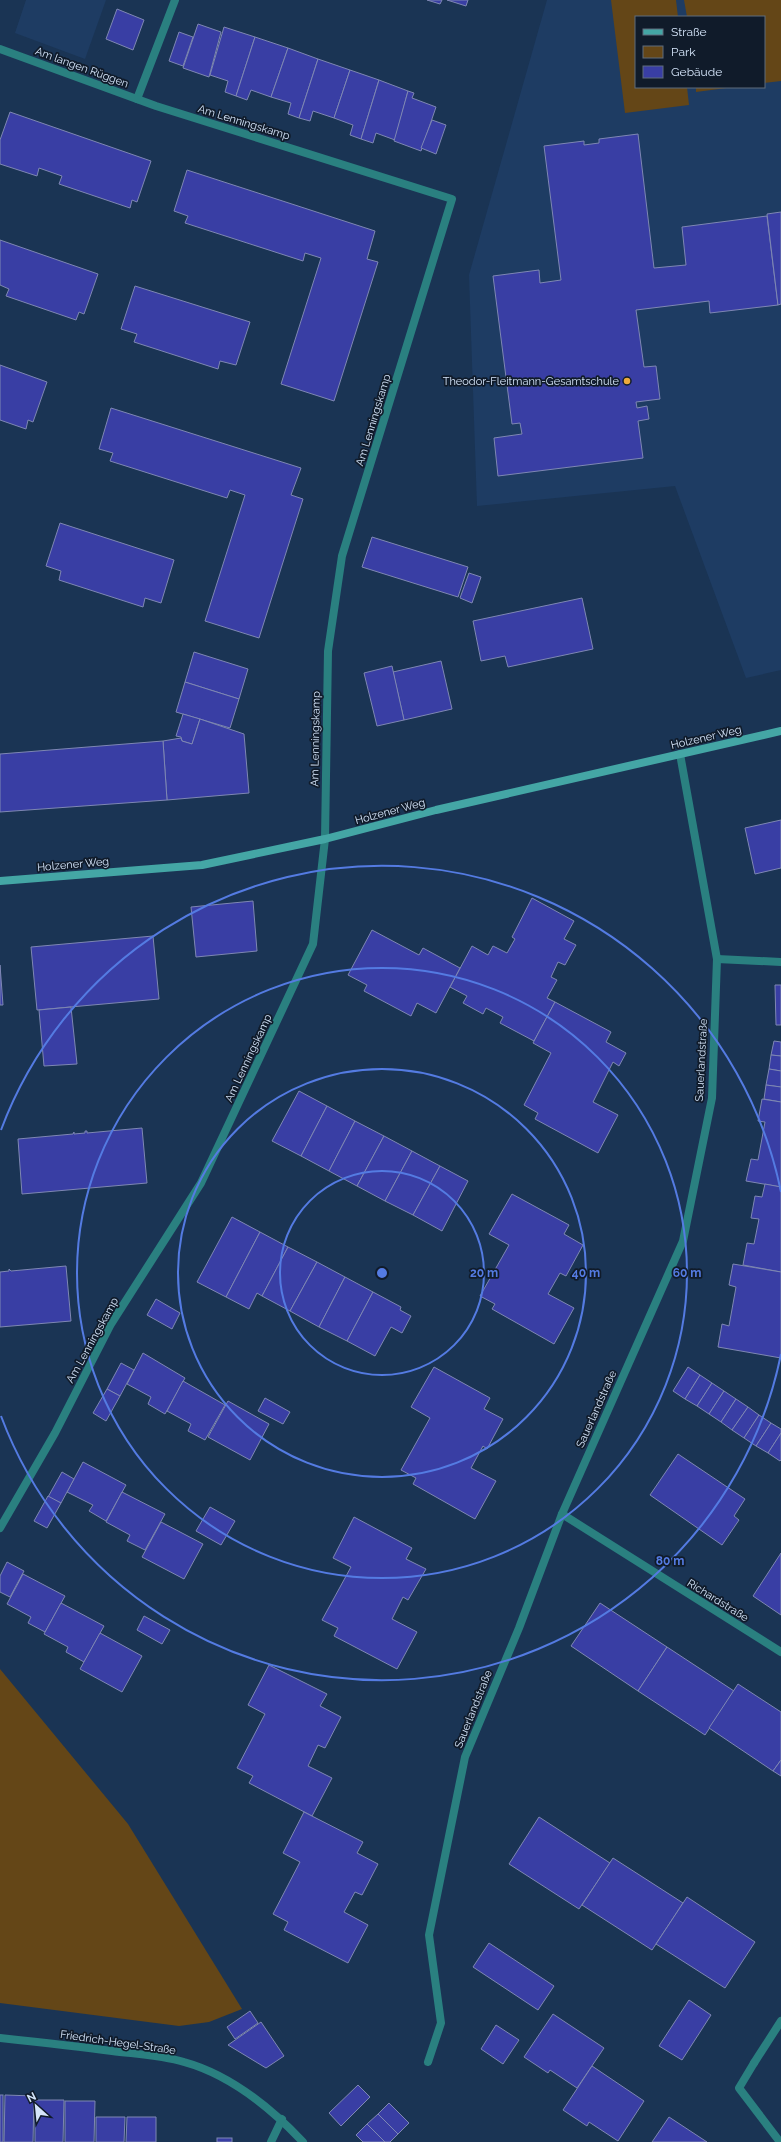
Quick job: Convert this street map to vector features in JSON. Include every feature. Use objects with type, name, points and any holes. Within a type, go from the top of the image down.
[{"type":"main road","name":"Holzener Weg","points":[[0,882],[202,865],[325,839],[436,810],[781,731]]},
{"type":"street","points":[[137,99],[175,0]]},
{"type":"street","name":"Am langen Rüggen","points":[[0,49],[156,106]]},
{"type":"street","name":"Am Lenningskamp","points":[[0,1528],[55,1433],[111,1324],[201,1183],[313,944],[325,839],[328,651],[342,556],[452,199],[156,106]]},
{"type":"street","name":"Sauerlandstraße","points":[[428,2062],[442,2023],[429,1935],[465,1756],[519,1628],[562,1514],[683,1241],[712,1098],[716,959],[680,754]]},
{"type":"street","points":[[716,959],[781,962]]},
{"type":"street","name":"Richardstraße","points":[[562,1514],[781,1652]]},
{"type":"street","points":[[780,2142],[739,2088],[781,2021]]},
{"type":"street","name":"Friedrich-Hegel-Straße","points":[[0,2038],[147,2055],[184,2062],[219,2076],[249,2093],[282,2119],[303,2142]]},
{"type":"street","points":[[271,2142],[282,2119]]},
{"type":"shaded area","points":[[26,0],[106,0],[85,59],[15,33]]},
{"type":"shaded area","name":"Theodor-Fleitmann-Gesamtschule","points":[[547,0],[781,0],[781,670],[746,678],[675,486],[477,506],[469,275]]},
{"type":"green space","points":[[611,0],[676,0],[678,16],[635,16],[635,88],[687,88],[689,105],[625,113]]},
{"type":"green space","points":[[684,0],[781,0],[781,81],[765,83],[765,16],[687,16]]},
{"type":"green space","points":[[696,88],[726,88],[696,92]]},
{"type":"green space","points":[[0,1669],[128,1824],[242,2009],[209,2022],[179,2026],[0,2003]]},
{"type":"building","points":[[427,0],[442,0],[440,4]]},
{"type":"building","points":[[447,0],[468,0],[466,6]]},
{"type":"building","points":[[117,9],[144,20],[133,50],[106,39]]},
{"type":"building","points":[[198,24],[221,32],[209,77],[183,68]]},
{"type":"building","points":[[224,27],[255,37],[236,96],[225,92],[228,81],[210,75]]},
{"type":"building","points":[[179,32],[193,37],[183,66],[169,61]]},
{"type":"building","points":[[255,37],[288,48],[271,97],[251,90],[247,100],[236,96]]},
{"type":"building","points":[[288,48],[318,59],[299,118],[288,114],[291,103],[271,97]]},
{"type":"building","points":[[318,59],[350,70],[334,118],[313,111],[310,121],[299,118]]},
{"type":"building","points":[[350,70],[379,80],[361,139],[350,135],[353,125],[334,118]]},
{"type":"building","points":[[379,80],[408,91],[395,140],[376,133],[373,143],[361,139]]},
{"type":"building","points":[[408,91],[414,93],[412,98],[436,107],[421,151],[394,141]]},
{"type":"building","points":[[10,112],[151,161],[137,202],[132,200],[130,208],[59,184],[62,176],[39,168],[37,176],[0,164],[0,140]]},
{"type":"building","points":[[432,120],[446,125],[436,154],[421,148]]},
{"type":"building","points":[[638,134],[654,268],[686,265],[682,227],[767,216],[778,305],[710,313],[709,301],[636,310],[644,367],[656,366],[660,399],[636,402],[637,408],[647,406],[649,419],[638,421],[643,458],[498,476],[494,438],[522,434],[520,423],[512,424],[493,276],[539,270],[540,283],[561,280],[544,146],[584,141],[584,145],[599,143],[599,139]]},
{"type":"building","points":[[187,170],[375,231],[367,259],[378,262],[334,401],[281,384],[321,258],[305,253],[303,261],[185,223],[188,216],[174,211]]},
{"type":"building","points":[[781,212],[781,304],[778,305],[767,214]]},
{"type":"building","points":[[0,240],[98,274],[84,314],[79,312],[76,320],[6,296],[9,289],[0,285]]},
{"type":"building","points":[[135,286],[250,322],[236,365],[220,361],[218,369],[134,342],[137,334],[121,329]]},
{"type":"building","points":[[0,365],[47,382],[33,422],[28,420],[26,429],[0,420]]},
{"type":"building","points":[[111,408],[301,468],[291,495],[303,499],[259,638],[205,621],[245,495],[230,490],[227,498],[110,461],[113,453],[99,449]]},
{"type":"building","points":[[60,523],[174,560],[161,603],[145,598],[143,607],[59,580],[61,571],[46,566]]},
{"type":"building","points":[[372,537],[468,567],[458,597],[362,567]]},
{"type":"building","points":[[469,573],[481,577],[472,603],[460,598]]},
{"type":"building","points":[[582,598],[593,649],[508,667],[505,656],[481,661],[473,621]]},
{"type":"building","points":[[194,652],[248,669],[239,699],[185,682]]},
{"type":"building","points":[[441,661],[452,709],[404,720],[393,672]]},
{"type":"building","points":[[392,666],[404,720],[377,726],[364,673]]},
{"type":"building","points":[[185,682],[239,699],[230,728],[176,712]]},
{"type":"building","points":[[183,714],[200,719],[192,744],[182,741],[181,737],[176,736]]},
{"type":"building","points":[[200,719],[244,734],[249,793],[167,800],[163,741],[181,738],[182,741],[192,744]]},
{"type":"building","points":[[163,741],[167,800],[0,812],[0,754]]},
{"type":"building","points":[[781,820],[781,868],[755,874],[745,828]]},
{"type":"building","points":[[532,898],[574,921],[564,939],[576,945],[565,965],[558,962],[551,977],[557,980],[547,998],[555,1002],[534,1041],[500,1023],[503,1017],[486,1008],[483,1014],[463,1003],[467,996],[450,987],[472,946],[488,955],[493,946],[507,953],[515,939],[512,937]]},
{"type":"building","points":[[253,901],[257,951],[196,957],[191,907]]},
{"type":"building","points":[[372,930],[419,955],[423,948],[460,968],[436,1013],[417,1003],[411,1016],[364,991],[367,985],[348,975]]},
{"type":"building","points":[[153,936],[159,999],[37,1010],[31,947]]},
{"type":"building","points":[[0,965],[3,1005],[0,1005]]},
{"type":"building","points":[[775,985],[781,985],[781,1025],[776,1025]]},
{"type":"building","points":[[555,1002],[611,1032],[606,1042],[626,1053],[619,1066],[613,1062],[593,1102],[618,1115],[598,1153],[535,1119],[538,1113],[524,1105],[551,1053],[533,1043]]},
{"type":"building","points":[[71,1007],[77,1064],[44,1066],[39,1010]]},
{"type":"building","points":[[774,1041],[781,1042],[781,1056],[771,1055]]},
{"type":"building","points":[[771,1055],[781,1056],[781,1071],[769,1069]]},
{"type":"building","points":[[769,1069],[781,1071],[781,1087],[766,1085]]},
{"type":"building","points":[[766,1085],[781,1087],[781,1102],[764,1099]]},
{"type":"building","points":[[299,1091],[327,1106],[301,1156],[272,1141]]},
{"type":"building","points":[[762,1099],[781,1102],[781,1187],[746,1181],[751,1159],[758,1160],[765,1122],[758,1121]]},
{"type":"building","points":[[327,1106],[355,1121],[329,1171],[301,1156]]},
{"type":"building","points":[[355,1121],[384,1136],[357,1186],[329,1171]]},
{"type":"building","points":[[142,1128],[147,1183],[22,1194],[18,1139],[73,1134],[74,1132],[74,1134],[85,1133],[85,1131],[87,1131],[87,1133]]},
{"type":"building","points":[[384,1136],[412,1151],[385,1201],[357,1186]]},
{"type":"building","points":[[412,1151],[440,1166],[413,1215],[385,1201]]},
{"type":"building","points":[[440,1166],[468,1181],[442,1231],[413,1215]]},
{"type":"building","points":[[765,1184],[781,1187],[781,1272],[743,1265],[747,1243],[754,1244],[759,1219],[751,1218],[755,1196],[762,1197]]},
{"type":"building","points":[[512,1194],[569,1225],[564,1234],[583,1245],[566,1276],[560,1273],[548,1294],[574,1308],[554,1344],[492,1309],[495,1304],[480,1296],[509,1245],[489,1234]]},
{"type":"building","points":[[232,1217],[260,1232],[226,1297],[197,1282]]},
{"type":"building","points":[[260,1232],[288,1247],[262,1296],[257,1293],[249,1309],[226,1297]]},
{"type":"building","points":[[288,1247],[317,1262],[290,1311],[262,1296]]},
{"type":"building","points":[[317,1262],[345,1277],[319,1327],[290,1311]]},
{"type":"building","points":[[733,1264],[781,1272],[781,1358],[718,1347],[722,1324],[729,1326],[736,1287],[729,1285]]},
{"type":"building","points":[[66,1266],[71,1321],[0,1327],[0,1272],[9,1271],[9,1269],[11,1271]]},
{"type":"building","points":[[345,1277],[373,1292],[347,1341],[319,1327]]},
{"type":"building","points":[[373,1292],[401,1307],[400,1310],[411,1316],[402,1333],[391,1327],[375,1356],[347,1341]]},
{"type":"building","points":[[156,1299],[180,1313],[172,1329],[147,1315]]},
{"type":"building","points":[[143,1353],[185,1378],[165,1414],[148,1404],[151,1397],[127,1384]]},
{"type":"building","points":[[121,1363],[134,1370],[120,1396],[107,1389]]},
{"type":"building","points":[[434,1367],[490,1398],[484,1409],[503,1419],[487,1449],[483,1446],[471,1468],[496,1481],[475,1519],[413,1484],[416,1478],[401,1470],[430,1418],[411,1407]]},
{"type":"building","points":[[688,1367],[700,1375],[685,1399],[673,1391]]},
{"type":"building","points":[[700,1375],[712,1383],[697,1406],[685,1399]]},
{"type":"building","points":[[183,1381],[225,1405],[205,1440],[188,1431],[191,1424],[167,1411]]},
{"type":"building","points":[[712,1383],[724,1391],[709,1414],[697,1406]]},
{"type":"building","points":[[107,1389],[120,1396],[106,1421],[93,1413]]},
{"type":"building","points":[[724,1391],[736,1399],[721,1422],[709,1414]]},
{"type":"building","points":[[265,1398],[290,1412],[283,1424],[258,1411]]},
{"type":"building","points":[[736,1399],[748,1407],[732,1430],[721,1422]]},
{"type":"building","points":[[228,1401],[269,1424],[250,1460],[208,1437]]},
{"type":"building","points":[[748,1407],[759,1415],[744,1438],[732,1430]]},
{"type":"building","points":[[759,1415],[771,1423],[756,1446],[744,1438]]},
{"type":"building","points":[[771,1423],[781,1429],[781,1433],[768,1453],[756,1446]]},
{"type":"building","points":[[781,1433],[781,1460],[780,1461],[768,1453]]},
{"type":"building","points":[[678,1454],[745,1499],[734,1516],[739,1520],[722,1545],[650,1495]]},
{"type":"building","points":[[83,1462],[126,1485],[106,1521],[89,1511],[93,1505],[67,1492]]},
{"type":"building","points":[[62,1472],[74,1479],[61,1503],[48,1497]]},
{"type":"building","points":[[122,1492],[165,1514],[145,1550],[127,1541],[130,1535],[106,1522]]},
{"type":"building","points":[[48,1496],[61,1503],[47,1528],[34,1521]]},
{"type":"building","points":[[210,1507],[235,1521],[221,1545],[196,1531]]},
{"type":"building","points":[[354,1517],[412,1548],[406,1559],[426,1569],[408,1600],[403,1597],[392,1619],[417,1632],[397,1669],[334,1636],[338,1628],[322,1620],[351,1567],[333,1558]]},
{"type":"building","points":[[161,1522],[203,1544],[184,1579],[142,1557]]},
{"type":"building","points":[[781,1553],[781,1615],[753,1596]]},
{"type":"building","points":[[7,1562],[24,1571],[10,1597],[0,1592],[0,1576]]},
{"type":"building","points":[[23,1574],[65,1596],[45,1632],[28,1623],[31,1617],[7,1604]]},
{"type":"building","points":[[61,1603],[104,1626],[84,1662],[66,1652],[68,1647],[44,1634]]},
{"type":"building","points":[[600,1603],[667,1647],[638,1691],[571,1646]]},
{"type":"building","points":[[144,1616],[170,1630],[162,1644],[137,1630]]},
{"type":"building","points":[[100,1633],[142,1656],[122,1692],[80,1669]]},
{"type":"building","points":[[667,1647],[734,1691],[705,1735],[638,1691]]},
{"type":"building","points":[[269,1665],[327,1694],[320,1706],[341,1717],[325,1748],[318,1745],[308,1766],[332,1778],[312,1816],[249,1783],[253,1776],[237,1768],[265,1714],[248,1705]]},
{"type":"building","points":[[738,1684],[781,1712],[781,1760],[773,1771],[709,1728]]},
{"type":"building","points":[[781,1760],[781,1776],[773,1771]]},
{"type":"building","points":[[304,1812],[363,1842],[357,1853],[378,1864],[362,1895],[355,1892],[344,1912],[368,1925],[348,1963],[284,1930],[288,1922],[273,1914],[300,1862],[283,1853]]},
{"type":"building","points":[[539,1817],[610,1863],[579,1909],[509,1864]]},
{"type":"building","points":[[613,1858],[683,1903],[652,1950],[582,1905]]},
{"type":"building","points":[[687,1897],[755,1942],[725,1988],[656,1944]]},
{"type":"building","points":[[489,1943],[554,1986],[538,2010],[473,1967]]},
{"type":"building","points":[[689,2000],[711,2015],[682,2060],[659,2046]]},
{"type":"building","points":[[250,2011],[258,2023],[235,2039],[227,2027]]},
{"type":"building","points":[[553,2014],[604,2048],[577,2088],[550,2070],[548,2073],[524,2057]]},
{"type":"building","points":[[261,2022],[284,2056],[266,2068],[228,2045]]},
{"type":"building","points":[[496,2025],[519,2040],[503,2064],[481,2049]]},
{"type":"building","points":[[592,2066],[644,2101],[618,2141],[589,2122],[587,2126],[563,2110]]},
{"type":"building","points":[[358,2085],[370,2097],[341,2126],[329,2113]]},
{"type":"building","points":[[0,2095],[3,2095],[3,2142],[0,2142]]},
{"type":"building","points":[[5,2095],[34,2096],[33,2142],[4,2142]]},
{"type":"building","points":[[35,2100],[64,2100],[63,2142],[35,2142]]},
{"type":"building","points":[[65,2101],[95,2101],[94,2142],[65,2142]]},
{"type":"building","points":[[389,2103],[409,2123],[398,2134],[378,2114]]},
{"type":"building","points":[[378,2114],[398,2134],[390,2142],[385,2142],[367,2124]]},
{"type":"building","points":[[96,2117],[125,2117],[124,2142],[96,2142]]},
{"type":"building","points":[[127,2117],[156,2117],[156,2142],[126,2142]]},
{"type":"building","points":[[669,2117],[707,2142],[652,2142]]},
{"type":"building","points":[[367,2124],[385,2142],[363,2142],[356,2135]]},
{"type":"building","points":[[217,2138],[232,2138],[232,2142],[217,2142]]},
{"type":"place","name":"Theodor-Fleitmann-Gesamtschule","points":[[627,381]]}]
